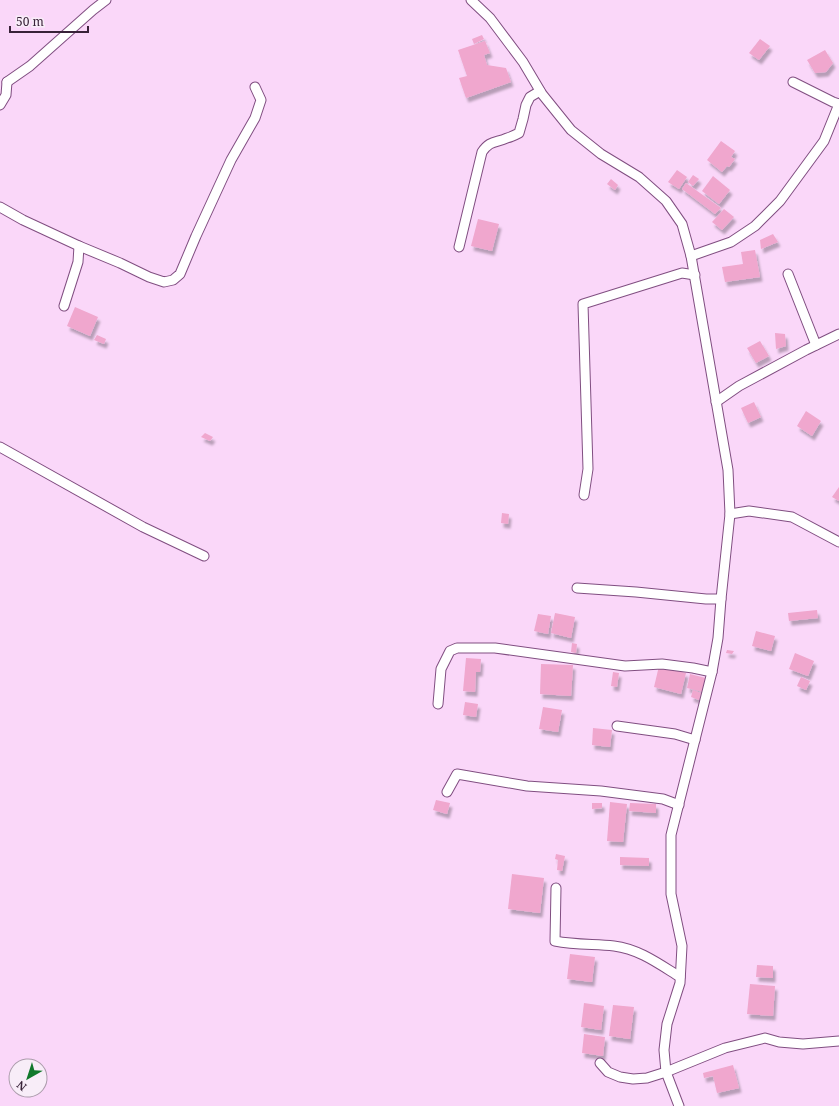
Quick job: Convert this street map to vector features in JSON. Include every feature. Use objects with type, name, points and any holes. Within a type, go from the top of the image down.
[{"type":"street","points":[[0,105],[6,95],[3,79],[30,66],[106,0]]},
{"type":"street","points":[[470,0],[490,18],[523,62],[540,90],[571,130],[601,154],[639,177],[666,201],[682,224],[691,256],[728,470],[730,514],[718,638],[712,672],[671,835],[671,894],[682,946],[680,983],[667,1024],[664,1050],[666,1072],[679,1106]]},
{"type":"street","points":[[691,256],[731,242],[754,226],[780,201],[824,140],[839,104],[793,82]]},
{"type":"street","points":[[0,207],[23,220],[149,277],[164,282],[173,280],[180,274],[231,160],[255,118],[261,100],[255,87]]},
{"type":"street","points":[[459,247],[482,152],[486,146],[519,133],[524,119],[526,105],[530,97],[540,90]]},
{"type":"street","points":[[64,306],[78,262],[79,246]]},
{"type":"street","points":[[584,496],[588,469],[583,304],[682,273],[694,275]]},
{"type":"street","points":[[788,274],[816,345]]},
{"type":"street","points":[[716,402],[738,386],[839,334]]},
{"type":"street","points":[[0,447],[143,527],[204,556]]},
{"type":"street","points":[[730,514],[749,511],[792,517],[839,542]]},
{"type":"street","points":[[577,588],[721,599]]},
{"type":"street","points":[[438,704],[441,669],[450,651],[457,648],[495,648],[625,666],[662,664],[712,672]]},
{"type":"street","points":[[617,726],[675,734],[695,740]]},
{"type":"street","points":[[446,792],[457,774],[526,786],[601,791],[663,798],[679,805]]},
{"type":"street","points":[[556,888],[555,941],[615,946],[638,952],[680,977]]},
{"type":"street","points":[[600,1063],[608,1072],[620,1077],[633,1079],[647,1078],[666,1072],[725,1048],[765,1038],[779,1042],[803,1044],[839,1041]]},
{"type":"building","points":[[482,35],[484,39],[474,44],[472,39]]},
{"type":"building","points":[[760,39],[770,46],[759,60],[749,53]]},
{"type":"building","points":[[485,41],[490,53],[484,55],[487,65],[506,68],[511,82],[466,98],[459,78],[467,76],[458,50]]},
{"type":"building","points":[[825,50],[833,63],[826,72],[815,73],[807,60]]},
{"type":"building","points":[[721,141],[735,151],[731,157],[735,159],[729,167],[727,166],[722,172],[707,160]]},
{"type":"building","points":[[677,170],[687,177],[679,189],[668,182]]},
{"type":"building","points":[[693,175],[699,179],[693,186],[688,182]]},
{"type":"building","points":[[713,176],[730,190],[719,204],[702,191]]},
{"type":"building","points":[[611,179],[618,185],[615,190],[607,184]]},
{"type":"building","points":[[686,183],[721,208],[715,214],[682,189]]},
{"type":"building","points":[[724,209],[734,217],[722,230],[712,222]]},
{"type":"building","points":[[478,219],[499,224],[492,251],[471,246]]},
{"type":"building","points":[[773,234],[778,242],[761,249],[760,240]]},
{"type":"building","points":[[755,250],[760,277],[725,282],[722,267],[743,264],[741,252]]},
{"type":"building","points":[[75,307],[98,317],[90,336],[67,326]]},
{"type":"building","points":[[775,333],[785,334],[786,346],[776,349]]},
{"type":"building","points":[[97,335],[106,339],[104,344],[94,340]]},
{"type":"building","points":[[760,341],[769,356],[756,363],[747,348]]},
{"type":"building","points":[[754,402],[761,417],[748,423],[741,408]]},
{"type":"building","points":[[806,411],[821,421],[812,436],[797,426]]},
{"type":"building","points":[[205,433],[213,437],[210,441],[201,437]]},
{"type":"building","points":[[839,487],[839,501],[832,497]]},
{"type":"building","points":[[502,513],[509,514],[508,524],[501,523]]},
{"type":"building","points":[[817,610],[818,618],[789,621],[788,613]]},
{"type":"building","points":[[555,613],[575,617],[571,638],[551,633]]},
{"type":"building","points":[[538,614],[551,616],[548,634],[534,631]]},
{"type":"building","points":[[756,631],[775,636],[771,651],[752,646]]},
{"type":"building","points":[[572,643],[577,644],[576,653],[571,652]]},
{"type":"building","points":[[727,650],[734,651],[732,654],[726,653]]},
{"type":"building","points":[[795,653],[814,661],[808,676],[789,669]]},
{"type":"building","points":[[466,658],[481,659],[480,672],[476,672],[475,692],[463,691]]},
{"type":"building","points":[[541,664],[573,665],[571,696],[540,694]]},
{"type":"building","points":[[659,666],[686,673],[681,694],[654,687]]},
{"type":"building","points":[[613,672],[619,673],[617,687],[611,686]]},
{"type":"building","points":[[690,674],[706,678],[703,692],[687,688]]},
{"type":"building","points":[[801,677],[810,681],[806,690],[797,686]]},
{"type":"building","points":[[693,690],[701,693],[699,700],[691,697]]},
{"type":"building","points":[[465,702],[478,704],[476,717],[463,715]]},
{"type":"building","points":[[543,707],[562,710],[558,732],[539,729]]},
{"type":"building","points":[[593,728],[612,730],[610,747],[592,745]]},
{"type":"building","points":[[436,800],[450,803],[447,814],[433,810]]},
{"type":"building","points":[[610,802],[627,804],[623,842],[607,841]]},
{"type":"building","points":[[592,803],[602,803],[602,808],[592,809]]},
{"type":"building","points":[[630,803],[656,804],[656,813],[629,811]]},
{"type":"building","points":[[556,854],[565,856],[562,871],[557,870],[558,860],[555,859]]},
{"type":"building","points":[[620,857],[649,858],[649,866],[620,865]]},
{"type":"building","points":[[512,874],[544,878],[540,913],[508,909]]},
{"type":"building","points":[[570,954],[595,957],[592,982],[567,979]]},
{"type":"building","points":[[757,965],[773,966],[773,978],[756,977]]},
{"type":"building","points":[[750,984],[775,986],[773,1016],[747,1014]]},
{"type":"building","points":[[584,1003],[604,1006],[601,1030],[581,1027]]},
{"type":"building","points":[[613,1005],[634,1007],[630,1039],[609,1036]]},
{"type":"building","points":[[584,1034],[605,1037],[603,1056],[582,1053]]},
{"type":"building","points":[[733,1065],[739,1088],[717,1093],[713,1076],[704,1078],[703,1073]]}]
